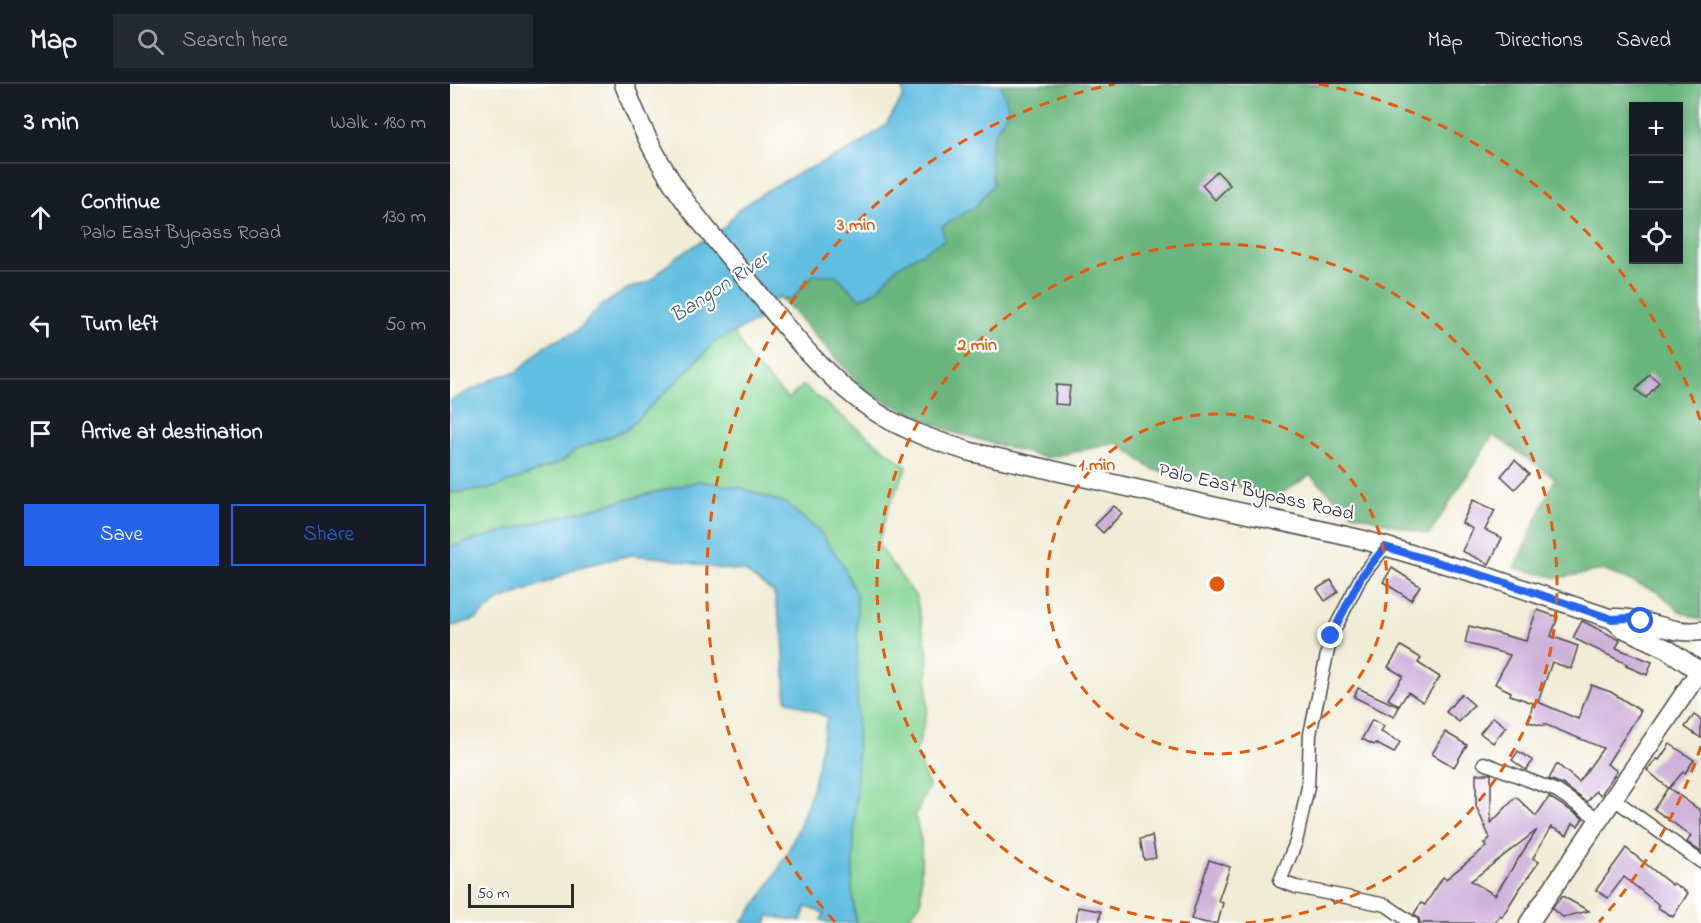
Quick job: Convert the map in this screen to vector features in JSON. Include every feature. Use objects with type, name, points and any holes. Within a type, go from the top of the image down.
[{"type":"main road","name":"Palo East Bypass Road","points":[[624,84],[644,134],[673,184],[777,317],[843,387],[878,413],[920,436],[971,452],[1385,547],[1488,577],[1612,619],[1623,628],[1666,649],[1700,670]]},
{"type":"main road","name":"Palo East Bypass Road","points":[[1612,619],[1629,618],[1666,629],[1699,632]]},
{"type":"main road","points":[[1529,923],[1700,670]]},
{"type":"street","points":[[1385,547],[1361,577],[1331,636],[1310,734],[1308,788],[1296,842],[1280,881],[1296,887],[1386,905],[1412,923]]},
{"type":"street","points":[[1484,763],[1557,791],[1600,820]]},
{"type":"street","points":[[1614,799],[1701,862]]},
{"type":"green space","points":[[1001,84],[1701,84],[1701,620],[1680,611],[1658,592],[1603,570],[1559,578],[1515,568],[1555,478],[1493,435],[1429,535],[1352,513],[1310,475],[1273,499],[1222,480],[1153,470],[1118,443],[1046,458],[952,432],[867,393],[779,296],[792,300],[813,275],[836,275],[860,299],[878,289],[897,267],[912,257],[942,227],[976,206],[993,184],[990,153],[997,129],[1009,110]]},
{"type":"green space","points":[[734,331],[749,359],[788,399],[803,386],[907,467],[888,508],[878,545],[916,597],[928,654],[927,711],[916,755],[929,786],[915,816],[921,841],[921,902],[904,923],[856,923],[852,889],[857,770],[856,703],[819,531],[786,504],[742,488],[699,481],[450,547],[450,493],[490,489],[563,461],[575,450],[626,430],[716,341]]},
{"type":"water","name":"Bangon River","points":[[902,84],[1001,84],[1009,110],[997,129],[991,145],[990,161],[993,184],[976,206],[942,227],[944,240],[897,267],[878,289],[860,299],[836,275],[813,275],[791,300],[779,297],[759,313],[761,319],[716,341],[626,430],[575,450],[563,461],[507,483],[490,489],[450,493],[450,401],[497,377],[517,372],[545,346],[577,331],[601,306],[627,289],[649,282],[676,257],[725,227],[738,210],[766,191],[850,150],[885,126],[903,97]]},
{"type":"water","points":[[699,481],[742,488],[786,504],[819,531],[842,563],[857,597],[857,770],[852,889],[856,923],[830,923],[821,920],[824,913],[806,907],[801,921],[768,916],[767,923],[741,923],[784,860],[800,825],[812,789],[827,717],[786,700],[783,636],[774,593],[744,571],[631,555],[579,567],[498,601],[476,619],[450,627],[450,547]]},
{"type":"building","points":[[1217,171],[1230,185],[1215,200],[1202,185]]},
{"type":"building","points":[[1649,374],[1659,382],[1646,398],[1636,390]]},
{"type":"building","points":[[1056,385],[1070,386],[1068,405],[1055,404]]},
{"type":"building","points":[[1515,460],[1529,474],[1515,489],[1501,476]]},
{"type":"building","points":[[1473,500],[1495,510],[1485,530],[1502,538],[1489,564],[1462,551],[1473,529],[1462,523]]},
{"type":"building","points":[[1114,506],[1122,513],[1103,533],[1095,525]]},
{"type":"building","points":[[1392,568],[1420,586],[1411,600],[1383,582]]},
{"type":"building","points":[[1331,580],[1338,592],[1325,601],[1317,589]]},
{"type":"building","points":[[1537,610],[1558,617],[1551,636],[1578,646],[1571,669],[1552,662],[1538,702],[1578,719],[1591,685],[1611,692],[1641,711],[1607,764],[1617,771],[1601,795],[1596,791],[1587,802],[1562,784],[1549,779],[1557,764],[1579,782],[1603,748],[1544,724],[1544,726],[1528,722],[1533,703],[1510,695],[1511,692],[1495,684],[1510,655],[1465,643],[1469,626],[1526,641]]},
{"type":"building","points":[[1582,621],[1620,640],[1616,648],[1652,662],[1647,675],[1573,638]]},
{"type":"building","points":[[1401,646],[1421,658],[1418,663],[1440,677],[1423,702],[1408,692],[1399,706],[1388,699],[1403,676],[1388,667]]},
{"type":"building","points":[[1358,688],[1399,707],[1394,717],[1354,697]]},
{"type":"building","points":[[1461,694],[1474,705],[1459,722],[1446,712]]},
{"type":"building","points":[[1694,715],[1701,720],[1701,738],[1685,727]]},
{"type":"building","points":[[1493,717],[1506,727],[1493,743],[1480,733]]},
{"type":"building","points":[[1372,720],[1384,726],[1381,732],[1400,742],[1394,753],[1362,739]]},
{"type":"building","points":[[1445,732],[1467,745],[1454,767],[1432,754]]},
{"type":"building","points":[[1670,744],[1694,760],[1685,773],[1683,772],[1669,788],[1701,811],[1701,852],[1687,842],[1691,836],[1654,809],[1668,788],[1647,770],[1657,759],[1659,760]]},
{"type":"building","points":[[1518,751],[1533,761],[1526,770],[1512,760]]},
{"type":"building","points":[[1476,774],[1491,774],[1491,823],[1516,797],[1536,816],[1549,797],[1583,818],[1578,826],[1573,823],[1567,835],[1551,827],[1533,858],[1539,862],[1502,917],[1500,915],[1494,923],[1420,923],[1414,914],[1421,903],[1425,905],[1443,877],[1446,879],[1487,846],[1484,844],[1490,838],[1476,806]],"holes":[[[1537,830],[1495,895],[1471,881]]]},
{"type":"building","points":[[1152,836],[1156,858],[1144,860],[1140,839]]},
{"type":"building","points":[[1626,848],[1672,885],[1673,883],[1688,893],[1673,917],[1657,907],[1659,905],[1624,877],[1608,898],[1596,890]]},
{"type":"building","points":[[1209,860],[1230,867],[1218,901],[1223,903],[1218,923],[1191,919]]},
{"type":"building","points":[[1562,896],[1589,911],[1563,917],[1552,909]]},
{"type":"building","points":[[1078,907],[1101,911],[1099,923],[1076,923]]},
{"type":"route","points":[[1331,636],[1361,577],[1385,547],[1488,577],[1612,619],[1629,618],[1641,621]]}]
